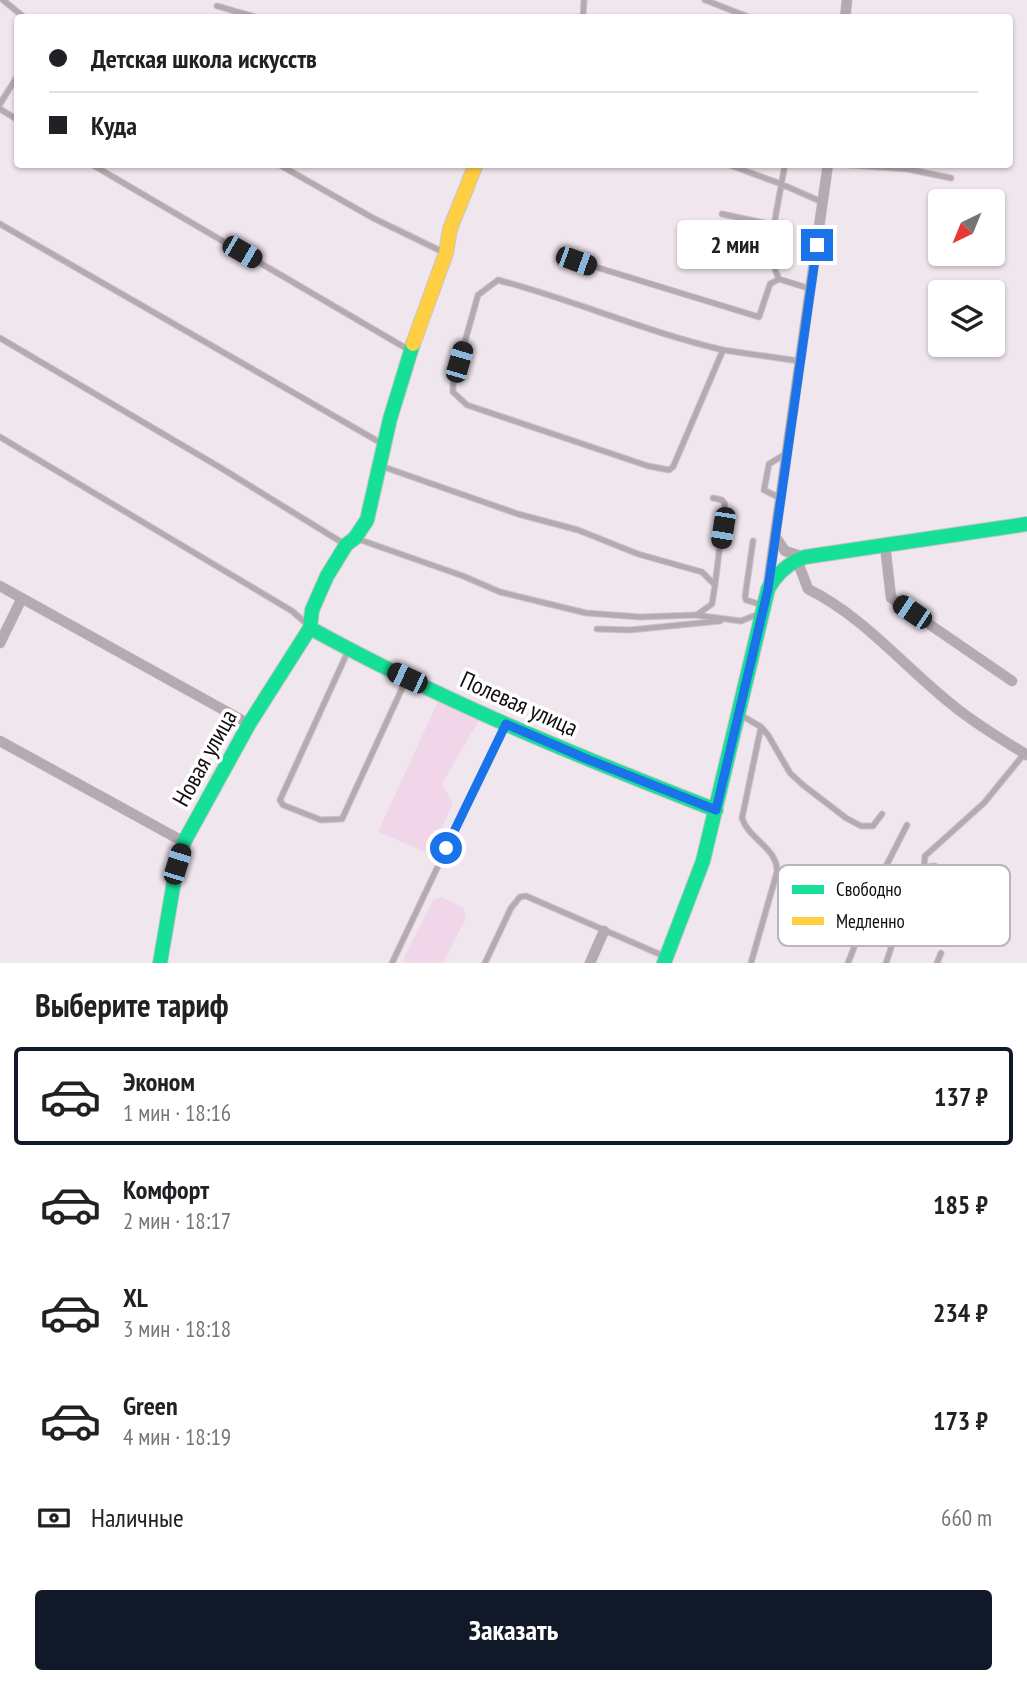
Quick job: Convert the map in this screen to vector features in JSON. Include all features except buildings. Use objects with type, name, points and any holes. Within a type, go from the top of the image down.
[{"type":"street","points":[[310,628],[318,593],[367,520],[384,444],[411,351],[446,253],[450,229],[474,168]]},
{"type":"street","points":[[768,589],[827,168]]},
{"type":"street","points":[[665,960],[691,898],[716,810],[761,609],[777,573],[801,559],[1027,524]]},
{"type":"street","points":[[775,537],[785,551],[801,559]]},
{"type":"street","points":[[885,545],[891,598],[1012,681]]},
{"type":"street","points":[[801,559],[808,589],[822,596],[885,644],[955,708],[1026,755]]},
{"type":"street","points":[[0,586],[248,724]]},
{"type":"street","points":[[0,643],[22,598]]},
{"type":"street","name":"Полевая улица","points":[[310,628],[407,678],[506,724],[716,810]]},
{"type":"street","name":"Новая улица","points":[[160,963],[177,864],[184,842],[248,724],[310,628]]},
{"type":"street","points":[[0,741],[184,842]]},
{"type":"street","points":[[590,963],[604,931]]},
{"type":"lane","points":[[3,0],[20,14]]},
{"type":"lane","points":[[705,0],[741,14]]},
{"type":"lane","points":[[217,6],[245,14]]},
{"type":"lane","points":[[14,82],[0,106],[14,117]]},
{"type":"lane","points":[[98,168],[411,351]]},
{"type":"lane","points":[[285,168],[373,218],[446,253]]},
{"type":"lane","points":[[738,168],[822,202]]},
{"type":"lane","points":[[779,279],[772,262],[774,225],[784,168]]},
{"type":"lane","points":[[893,168],[951,178]]},
{"type":"lane","points":[[722,214],[774,225]]},
{"type":"lane","points":[[0,224],[384,444]]},
{"type":"lane","points":[[576,261],[759,317],[770,284],[779,279],[811,289]]},
{"type":"lane","points":[[723,350],[673,467],[669,470],[648,466],[467,405],[453,392],[478,295],[498,280],[689,342],[799,361]]},
{"type":"lane","points":[[0,338],[350,542],[463,576],[500,592],[586,613],[640,617],[695,615],[741,621],[761,609],[745,597],[754,541]]},
{"type":"lane","points":[[0,437],[292,611],[310,628]]},
{"type":"lane","points":[[780,498],[765,490],[769,464],[787,453]]},
{"type":"lane","points":[[379,465],[518,514],[578,530],[638,554],[702,572],[715,585]]},
{"type":"lane","points":[[695,615],[712,604],[715,585],[725,504],[722,500],[713,498]]},
{"type":"lane","points":[[597,629],[630,630],[709,624],[723,620]]},
{"type":"lane","points":[[349,649],[280,800],[283,805],[321,820],[342,819],[407,678]]},
{"type":"lane","points":[[739,714],[761,727],[776,746],[790,773],[846,818],[861,826],[873,826],[882,814]]},
{"type":"lane","points":[[392,963],[506,724]]},
{"type":"lane","points":[[751,963],[777,872],[775,858],[746,827],[742,818],[761,727]]},
{"type":"lane","points":[[924,865],[925,856],[984,803],[1026,755]]},
{"type":"lane","points":[[887,865],[907,825]]},
{"type":"lane","points":[[485,963],[511,908],[520,897],[526,896],[665,960]]},
{"type":"lane","points":[[848,963],[855,946]]},
{"type":"lane","points":[[886,963],[892,946]]},
{"type":"lane","points":[[937,963],[941,954]]},
{"type":"shaded area","points":[[439,699],[480,718],[442,784],[453,803],[430,854],[378,832]]},
{"type":"shaded area","points":[[442,897],[463,908],[466,918],[443,963],[405,963],[404,958],[433,900]]},
{"type":"traffic: fast","points":[[160,963],[177,864],[184,842],[249,724],[310,628],[312,610],[327,576],[346,545],[355,538],[367,520],[390,419],[413,344]]},
{"type":"traffic: fast","points":[[664,963],[703,861],[768,589],[775,578],[788,566],[805,557],[1027,524]]},
{"type":"traffic: fast","points":[[310,628],[409,679],[510,726],[716,810]]},
{"type":"traffic: slow","points":[[413,344],[446,253],[450,229],[474,168]]},
{"type":"route","points":[[446,848],[506,724],[716,810],[768,589],[817,245]]}]
